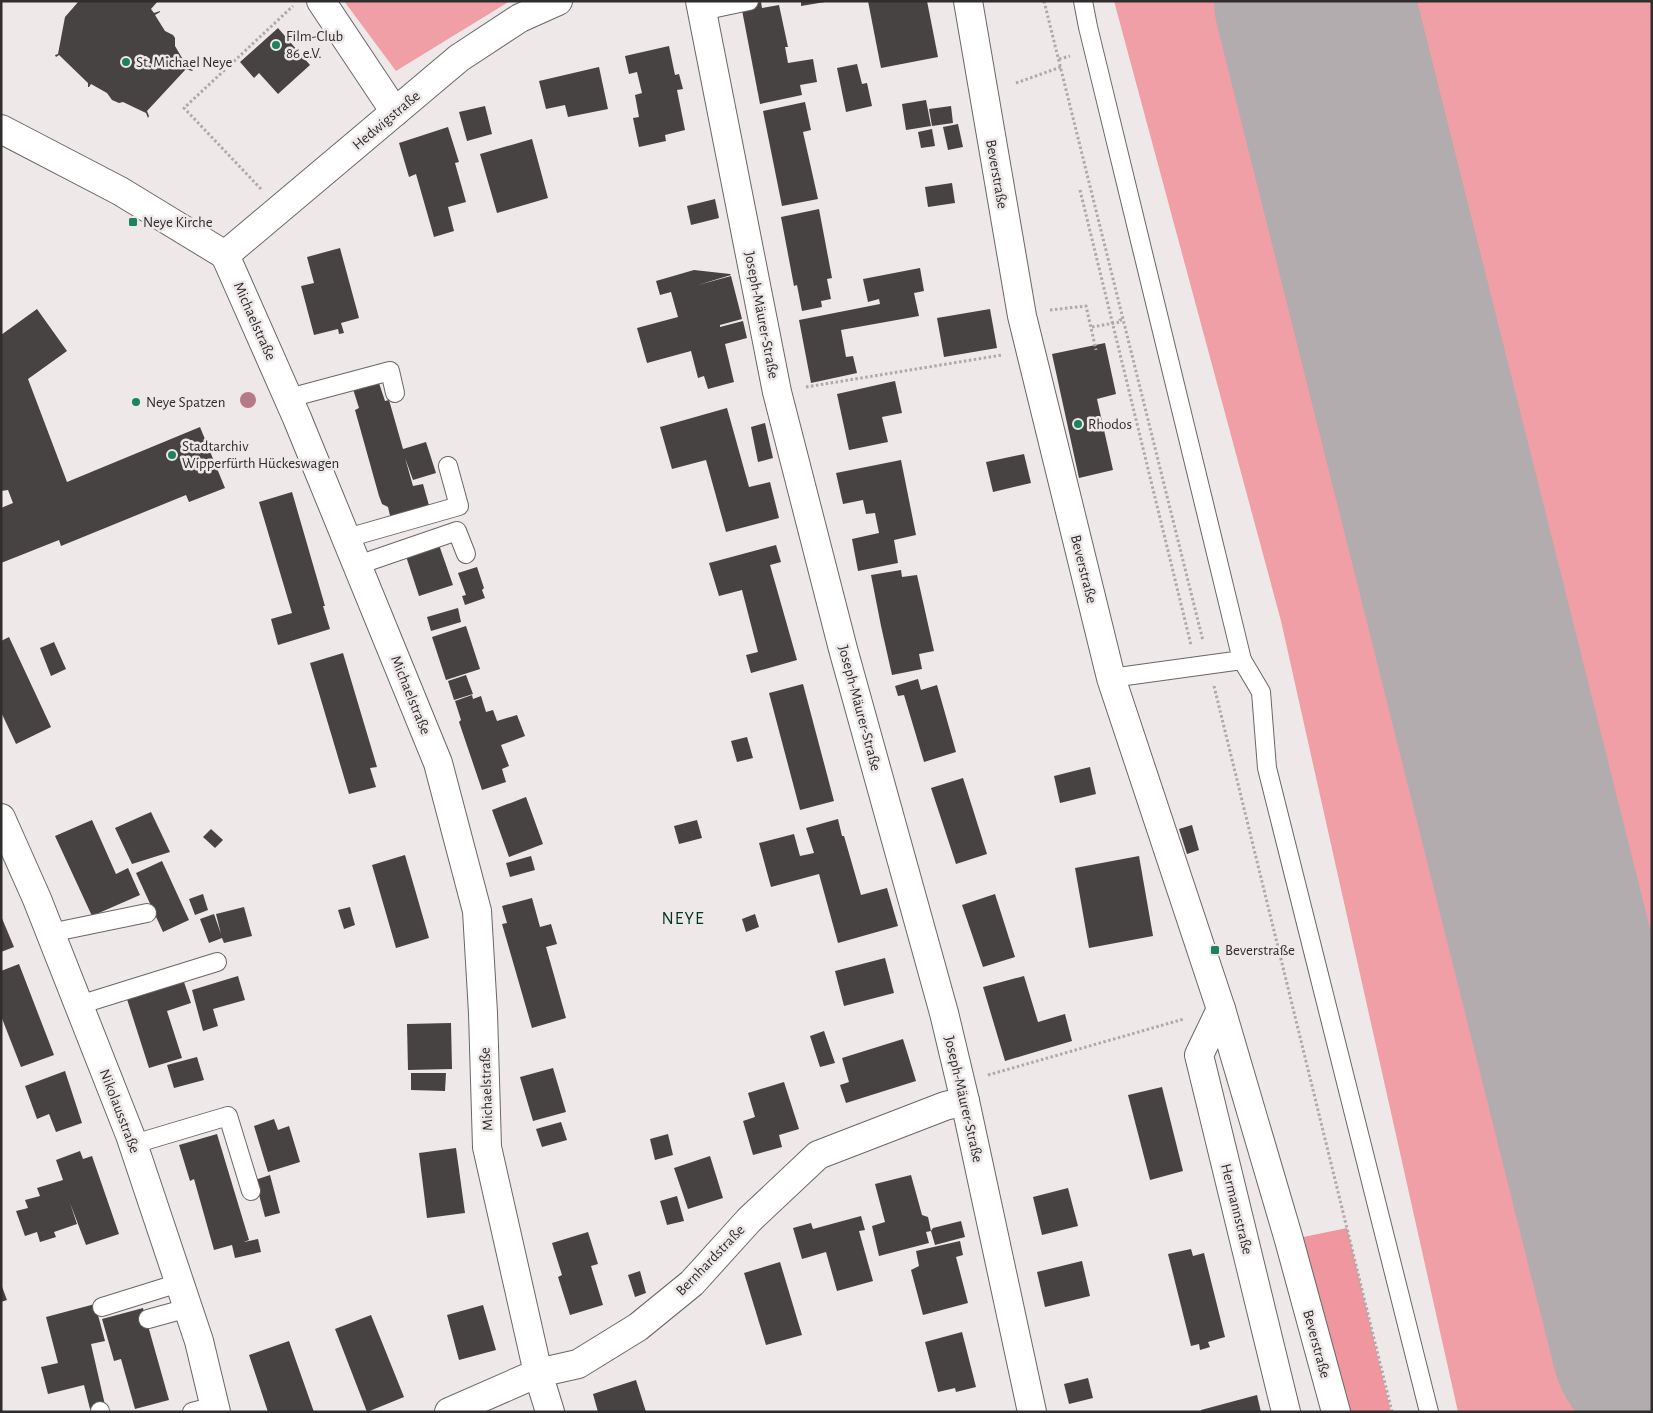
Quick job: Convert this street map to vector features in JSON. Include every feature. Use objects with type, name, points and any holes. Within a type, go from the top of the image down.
[{"type":"street","points":[[321,1],[395,112]]},
{"type":"street","name":"Hedwigstraße","points":[[226,255],[459,58],[520,18],[558,1]]},
{"type":"street","name":"Beverstraße","points":[[968,1],[1022,316],[1111,678],[1221,1009],[1289,1240],[1336,1412]]},
{"type":"street","name":"Joseph-Mäurer-Straße","points":[[701,6],[777,392],[844,649],[944,1013],[963,1092],[1032,1412]]},
{"type":"street","points":[[1,129],[120,191],[226,255]]},
{"type":"street","name":"Michaelstraße","points":[[226,255],[289,398],[438,763],[477,911],[483,1013],[487,1147],[538,1373],[550,1412]]},
{"type":"street","name":"Nikolausstraße","points":[[1,818],[50,933],[134,1144],[199,1341],[208,1410]]},
{"type":"street","name":"Hermannstraße","points":[[1221,1009],[1200,1055],[1286,1412]]},
{"type":"street","name":"Bernhardstraße","points":[[449,1412],[538,1373],[578,1364],[638,1327],[692,1283],[749,1220],[818,1155],[945,1106],[963,1092]]},
{"type":"lane","points":[[701,6],[748,1]]},
{"type":"lane","points":[[1083,1],[1242,660],[1261,692],[1267,768],[1429,1412]]},
{"type":"lane","points":[[289,398],[390,371],[395,392]]},
{"type":"lane","points":[[347,538],[459,506],[448,466]]},
{"type":"lane","points":[[358,565],[457,531],[466,554]]},
{"type":"lane","points":[[1111,678],[1242,660]]},
{"type":"lane","points":[[50,933],[146,913]]},
{"type":"lane","points":[[79,1005],[217,962]]},
{"type":"lane","points":[[134,1144],[228,1116],[251,1192]]},
{"type":"lane","points":[[102,1307],[183,1295]]},
{"type":"lane","points":[[148,1319],[183,1295]]},
{"type":"path","points":[[280,209],[184,108],[297,1]]},
{"type":"path","points":[[1044,1],[1392,1412]]},
{"type":"path","points":[[1016,83],[1060,67]]},
{"type":"path","points":[[1080,190],[1111,323],[1192,646],[1166,656],[1160,671]]},
{"type":"path","points":[[1022,316],[1044,311],[1086,306],[1096,350]]},
{"type":"path","points":[[1092,327],[1123,320]]},
{"type":"path","points":[[777,392],[1030,350]]},
{"type":"path","points":[[963,1092],[1221,1009]]},
{"type":"shaded area","points":[[344,1],[510,1],[396,71]]},
{"type":"shaded area","points":[[1114,1],[1652,1],[1652,1412],[1458,1412],[1281,621]]},
{"type":"shaded area","points":[[1347,1228],[1391,1412],[1336,1412],[1289,1240]]},
{"type":"building","name":"St. Michael Neye","points":[[79,1],[158,1],[151,9],[154,13],[160,11],[155,15],[165,31],[173,35],[175,46],[188,68],[193,70],[186,69],[147,111],[148,118],[146,113],[123,102],[119,103],[112,100],[107,93],[91,84],[88,87],[88,83],[59,55],[56,57],[65,17]]},
{"type":"building","points":[[801,1],[825,1],[825,2],[801,6]]},
{"type":"building","points":[[868,1],[927,1],[938,57],[881,68]]},
{"type":"building","points":[[761,2],[762,8],[779,5],[788,47],[785,47],[788,63],[813,59],[817,82],[800,85],[802,95],[760,104],[741,5]]},
{"type":"building","name":"Film-Club 86 e.V.","points":[[278,28],[310,65],[278,94],[259,73],[254,78],[240,62]]},
{"type":"building","points":[[669,46],[675,75],[679,74],[683,89],[677,90],[685,130],[665,135],[666,141],[639,147],[633,118],[639,117],[635,95],[642,93],[637,72],[629,74],[625,56]]},
{"type":"building","points":[[857,64],[862,84],[867,83],[872,106],[846,112],[837,68]]},
{"type":"building","points":[[599,67],[608,109],[568,117],[565,105],[546,109],[539,81]]},
{"type":"building","points":[[926,100],[931,126],[906,130],[902,104]]},
{"type":"building","points":[[805,102],[811,130],[803,132],[818,199],[782,206],[763,111]]},
{"type":"building","points":[[485,106],[492,134],[467,141],[459,112]]},
{"type":"building","points":[[951,106],[953,123],[932,126],[929,109]]},
{"type":"building","points":[[958,124],[963,147],[948,150],[943,127]]},
{"type":"building","points":[[448,127],[459,162],[455,163],[466,202],[448,207],[454,231],[434,237],[416,174],[409,177],[399,143]]},
{"type":"building","points":[[932,129],[935,146],[921,148],[918,132]]},
{"type":"building","points":[[532,139],[548,198],[497,213],[480,154]]},
{"type":"building","points":[[952,183],[955,203],[928,207],[925,187]]},
{"type":"building","points":[[715,199],[719,218],[691,225],[687,206]]},
{"type":"building","points":[[819,209],[832,278],[827,279],[831,299],[821,301],[822,307],[802,311],[797,285],[794,286],[781,217]]},
{"type":"building","points":[[340,248],[359,318],[341,323],[344,333],[339,334],[338,329],[314,335],[301,286],[314,283],[307,257]]},
{"type":"building","points":[[920,268],[924,291],[914,293],[919,316],[841,330],[846,357],[853,356],[857,373],[811,383],[799,320],[880,304],[879,299],[868,302],[863,279]]},
{"type":"building","points":[[694,270],[731,275],[698,285],[731,276],[742,319],[720,325],[720,327],[743,321],[747,338],[725,344],[734,382],[708,389],[704,376],[698,378],[691,351],[647,363],[637,328],[678,317],[671,292],[660,295],[656,281]]},
{"type":"building","points":[[37,309],[67,351],[28,379],[67,482],[200,427],[225,488],[189,502],[186,495],[61,546],[59,540],[1,563],[1,508],[13,503],[8,490],[1,491],[1,335]]},
{"type":"building","points":[[990,309],[997,348],[944,357],[937,318]]},
{"type":"building","points":[[1105,343],[1116,394],[1097,399],[1113,470],[1079,478],[1052,354]]},
{"type":"building","points":[[895,381],[902,413],[882,417],[888,442],[849,450],[837,394]]},
{"type":"building","points":[[379,383],[385,401],[389,400],[403,449],[426,442],[436,473],[413,480],[405,458],[413,486],[423,484],[430,509],[391,520],[388,507],[382,504],[379,496],[355,410],[359,408],[353,389]]},
{"type":"building","points":[[727,408],[749,487],[770,482],[779,518],[726,532],[706,460],[672,469],[660,427]]},
{"type":"building","points":[[765,423],[773,458],[758,462],[751,427]]},
{"type":"building","points":[[1024,454],[1031,483],[993,492],[986,462]]},
{"type":"building","points":[[901,460],[916,535],[894,540],[898,563],[858,571],[852,539],[879,533],[875,513],[866,514],[863,500],[843,504],[836,473]]},
{"type":"building","points":[[292,492],[330,629],[278,645],[271,619],[292,613],[259,502]]},
{"type":"building","points":[[438,542],[453,585],[419,596],[405,553]]},
{"type":"building","points":[[776,545],[781,562],[770,565],[797,660],[751,673],[746,655],[758,652],[742,590],[719,596],[709,563]]},
{"type":"building","points":[[477,567],[484,588],[482,590],[485,598],[465,605],[462,596],[466,595],[458,573]]},
{"type":"building","points":[[901,570],[902,577],[917,575],[934,651],[919,654],[922,669],[892,675],[871,575]]},
{"type":"building","points":[[458,608],[461,622],[431,631],[427,617]]},
{"type":"building","points":[[466,626],[480,669],[446,680],[432,637]]},
{"type":"building","points":[[9,637],[51,727],[16,744],[1,712],[1,641]]},
{"type":"building","points":[[54,642],[66,669],[51,676],[40,648]]},
{"type":"building","points":[[343,653],[377,767],[370,768],[376,787],[349,794],[310,663]]},
{"type":"building","points":[[466,675],[473,694],[454,700],[448,681]]},
{"type":"building","points":[[918,679],[921,690],[937,685],[956,752],[924,762],[904,695],[898,696],[895,686]]},
{"type":"building","points":[[803,684],[834,801],[800,810],[769,693]]},
{"type":"building","points":[[472,695],[473,699],[481,696],[486,712],[493,710],[497,721],[517,715],[525,736],[501,745],[509,766],[502,769],[506,782],[482,790],[459,722],[461,720],[455,701]]},
{"type":"building","points":[[747,737],[753,758],[737,762],[731,741]]},
{"type":"building","points":[[1090,767],[1096,794],[1060,803],[1054,776]]},
{"type":"building","points":[[963,778],[987,854],[956,864],[931,788]]},
{"type":"building","points":[[526,797],[543,844],[509,857],[492,810]]},
{"type":"building","points":[[151,812],[170,852],[132,864],[115,828]]},
{"type":"building","points":[[838,819],[861,895],[887,888],[898,926],[838,943],[819,874],[771,887],[759,843],[794,834],[800,856],[814,853],[806,828]]},
{"type":"building","points":[[92,820],[116,874],[128,868],[140,895],[92,916],[55,836]]},
{"type":"building","points":[[697,820],[702,838],[679,844],[674,826]]},
{"type":"building","points":[[1192,825],[1199,850],[1187,854],[1179,829]]},
{"type":"building","points":[[211,829],[223,840],[215,848],[203,837]]},
{"type":"building","points":[[405,855],[429,938],[396,948],[372,865]]},
{"type":"building","points":[[531,856],[535,870],[510,877],[506,863]]},
{"type":"building","points":[[1139,856],[1153,936],[1089,948],[1075,868]]},
{"type":"building","points":[[162,861],[189,920],[163,932],[136,873]]},
{"type":"building","points":[[203,894],[208,910],[195,915],[189,899]]},
{"type":"building","points":[[995,894],[1015,957],[983,967],[962,905]]},
{"type":"building","points":[[532,898],[540,927],[551,924],[557,944],[546,947],[566,1018],[532,1028],[502,924],[507,923],[502,906]]},
{"type":"building","points":[[244,907],[252,936],[224,943],[222,938],[209,943],[200,919],[214,914],[221,934],[216,914]]},
{"type":"building","points":[[350,907],[355,925],[344,929],[338,910]]},
{"type":"building","points":[[755,914],[759,927],[746,932],[742,919]]},
{"type":"building","points":[[1,916],[14,947],[1,952]]},
{"type":"building","points":[[885,958],[894,993],[844,1006],[835,971]]},
{"type":"building","points":[[19,964],[54,1055],[21,1067],[1,1016],[1,971]]},
{"type":"building","points":[[238,976],[245,1000],[213,1009],[218,1026],[203,1031],[192,990]]},
{"type":"building","points":[[1024,976],[1038,1022],[1065,1014],[1072,1041],[1005,1061],[983,987]]},
{"type":"building","points":[[184,982],[191,1003],[167,1011],[182,1058],[149,1068],[126,996],[161,986],[162,988]]},
{"type":"building","points":[[451,1023],[452,1069],[408,1070],[407,1024]]},
{"type":"building","points":[[824,1031],[835,1063],[820,1067],[810,1036]]},
{"type":"building","points":[[903,1039],[916,1081],[846,1103],[840,1085],[849,1082],[842,1058]]},
{"type":"building","points":[[197,1057],[204,1080],[174,1088],[167,1065]]},
{"type":"building","points":[[553,1068],[566,1112],[533,1121],[520,1077]]},
{"type":"building","points":[[65,1071],[82,1123],[56,1132],[49,1114],[37,1119],[25,1086]]},
{"type":"building","points":[[411,1073],[446,1073],[445,1091],[411,1090]]},
{"type":"building","points":[[784,1082],[799,1129],[779,1135],[782,1147],[753,1155],[743,1121],[755,1117],[748,1093]]},
{"type":"building","points":[[1162,1087],[1183,1171],[1150,1180],[1128,1095]]},
{"type":"building","points":[[274,1119],[278,1130],[289,1126],[300,1162],[268,1172],[254,1126]]},
{"type":"building","points":[[561,1122],[567,1140],[542,1147],[536,1129]]},
{"type":"building","points":[[217,1134],[249,1240],[244,1242],[258,1239],[261,1252],[235,1258],[232,1245],[214,1250],[194,1179],[190,1181],[179,1145]]},
{"type":"building","points":[[668,1134],[673,1155],[655,1160],[650,1139]]},
{"type":"building","points":[[456,1148],[465,1213],[427,1218],[419,1153]]},
{"type":"building","points":[[80,1151],[83,1159],[92,1156],[119,1234],[86,1245],[70,1203],[77,1224],[54,1232],[56,1237],[40,1242],[37,1232],[25,1236],[16,1211],[28,1208],[25,1200],[40,1196],[37,1188],[63,1180],[56,1160]]},
{"type":"building","points":[[710,1156],[723,1198],[688,1209],[674,1168]]},
{"type":"building","points":[[270,1175],[280,1213],[265,1217],[255,1180]]},
{"type":"building","points":[[911,1175],[922,1215],[928,1217],[931,1231],[926,1232],[929,1243],[879,1256],[872,1226],[885,1222],[875,1184]]},
{"type":"building","points":[[1068,1188],[1078,1226],[1042,1235],[1033,1197]]},
{"type":"building","points":[[677,1196],[684,1221],[667,1225],[660,1201]]},
{"type":"building","points":[[861,1216],[865,1230],[859,1231],[873,1281],[837,1291],[826,1252],[802,1259],[793,1228],[811,1223],[813,1229]]},
{"type":"building","points":[[961,1221],[965,1237],[935,1245],[931,1231],[933,1228]]},
{"type":"building","points":[[588,1232],[598,1264],[591,1266],[603,1305],[570,1315],[558,1277],[562,1275],[552,1243]]},
{"type":"building","points":[[960,1241],[963,1255],[956,1257],[968,1303],[923,1315],[911,1270],[919,1266],[916,1251]]},
{"type":"building","points":[[1191,1249],[1193,1256],[1204,1253],[1225,1337],[1208,1342],[1210,1347],[1200,1350],[1199,1344],[1191,1346],[1168,1254]]},
{"type":"building","points":[[1082,1261],[1090,1296],[1045,1307],[1037,1272]]},
{"type":"building","points":[[780,1262],[802,1335],[766,1345],[744,1273]]},
{"type":"building","points":[[640,1271],[646,1293],[635,1297],[628,1275]]},
{"type":"building","points":[[1,1284],[7,1300],[1,1302]]},
{"type":"building","points":[[95,1304],[105,1341],[91,1344],[105,1405],[90,1409],[84,1385],[48,1394],[41,1367],[58,1363],[46,1317]]},
{"type":"building","points":[[483,1305],[496,1350],[459,1360],[447,1315]]},
{"type":"building","points":[[143,1308],[169,1400],[135,1409],[121,1359],[114,1361],[102,1319]]},
{"type":"building","points":[[371,1315],[404,1397],[367,1412],[335,1329]]},
{"type":"building","points":[[962,1332],[976,1387],[956,1392],[955,1388],[938,1392],[925,1342]]},
{"type":"building","points":[[289,1341],[314,1412],[268,1412],[249,1355]]},
{"type":"building","points":[[1088,1378],[1093,1398],[1069,1404],[1064,1384]]},
{"type":"building","points":[[636,1380],[646,1412],[598,1412],[593,1394]]},
{"type":"building","points":[[1257,1395],[1261,1412],[1201,1412],[1201,1410]]},
{"type":"runway","points":[[1314,1],[1652,1347]]},
{"type":"place","name":"Film-Club 86 e.V.","points":[[276,45]]},
{"type":"place","name":"St. Michael Neye","points":[[126,62]]},
{"type":"place","name":"Neye Kirche","points":[[133,222]]},
{"type":"place","name":"Neye Spatzen","points":[[136,402]]},
{"type":"place","name":"Rhodos","points":[[1078,424]]},
{"type":"place","name":"Stadtarchiv Wipperfürth Hückeswagen","points":[[172,455]]},
{"type":"place","name":"Beverstraße","points":[[1215,950]]},
{"type":"district","name":"NEYE","points":[[683,918]]}]
